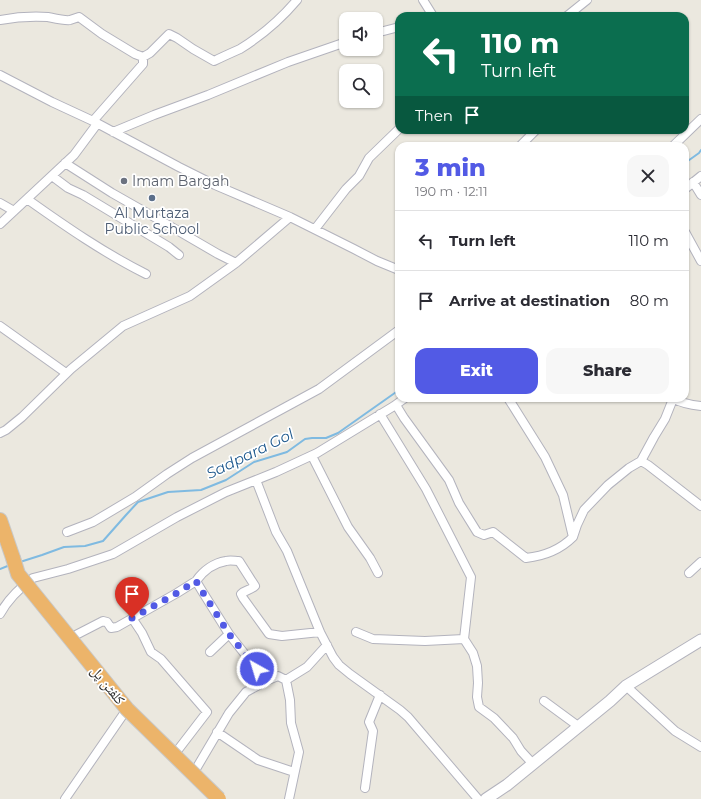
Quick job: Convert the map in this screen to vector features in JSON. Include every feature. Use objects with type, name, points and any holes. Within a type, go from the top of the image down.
[{"type":"highway","name":"کلفٹن پل","points":[[0,520],[18,574],[127,709],[219,799]]},
{"type":"street","points":[[143,57],[150,53],[169,34],[214,61],[239,49],[257,37],[282,16],[297,0]]},
{"type":"street","points":[[423,0],[430,12]]},
{"type":"street","points":[[572,12],[587,0]]},
{"type":"street","points":[[0,20],[21,17],[40,17],[69,20],[79,17],[102,34],[135,54],[143,57]]},
{"type":"street","points":[[383,31],[395,27]]},
{"type":"street","points":[[113,132],[288,62],[339,44]]},
{"type":"street","points":[[0,224],[74,155],[95,123],[143,64],[143,57]]},
{"type":"street","points":[[0,75],[209,182],[290,217],[354,248],[377,261],[395,268]]},
{"type":"street","points":[[689,131],[701,119]]},
{"type":"street","points":[[315,229],[346,189],[359,176],[369,158],[395,133]]},
{"type":"street","points":[[524,142],[532,134]]},
{"type":"street","points":[[677,142],[685,134]]},
{"type":"street","points":[[65,163],[112,193],[236,263]]},
{"type":"street","points":[[52,176],[68,188],[83,195],[169,247],[179,255]]},
{"type":"street","points":[[689,186],[701,176]]},
{"type":"street","points":[[693,182],[701,195]]},
{"type":"street","points":[[27,199],[99,248],[146,274]]},
{"type":"street","points":[[0,203],[14,211]]},
{"type":"street","points":[[0,433],[22,417],[66,373],[123,326],[190,296],[236,263],[290,217]]},
{"type":"street","points":[[689,239],[701,261]]},
{"type":"street","points":[[0,326],[66,373]]},
{"type":"street","points":[[67,532],[93,522],[135,497],[192,458],[319,389],[395,333]]},
{"type":"street","points":[[0,614],[6,604],[33,578],[68,569],[113,554],[177,517],[226,492],[312,456],[400,402]]},
{"type":"street","points":[[511,402],[545,457],[563,495],[573,537]]},
{"type":"street","points":[[396,405],[449,480],[459,503],[478,532],[484,536],[493,532],[526,558],[550,553],[566,544],[573,537],[577,524],[584,510],[608,485],[629,468],[641,461],[665,419],[671,402]]},
{"type":"street","points":[[679,402],[701,406]]},
{"type":"street","points":[[380,414],[426,489],[471,577],[464,639],[473,653],[477,666],[477,697],[479,707],[494,718],[513,738],[521,751],[533,764]]},
{"type":"street","points":[[312,456],[348,528],[370,558],[378,573]]},
{"type":"street","points":[[641,461],[648,464],[701,506]]},
{"type":"street","points":[[256,480],[276,532],[287,552],[320,632],[333,657],[339,665],[350,674],[408,717],[478,799]]},
{"type":"street","points":[[70,638],[103,621],[107,622],[111,628],[117,627],[196,581],[201,574],[211,567],[226,561],[239,561],[255,586],[241,594],[269,634],[282,636],[320,632]]},
{"type":"street","points":[[689,573],[701,562]]},
{"type":"street","points":[[196,581],[229,634],[266,681]]},
{"type":"street","points":[[132,618],[142,633],[151,652],[161,659],[207,712],[174,755]]},
{"type":"street","points":[[356,632],[373,639],[425,641],[464,639]]},
{"type":"street","points":[[210,652],[229,634]]},
{"type":"street","points":[[486,799],[507,785],[610,701],[626,686],[701,640]]},
{"type":"street","points":[[286,680],[307,667],[327,645]]},
{"type":"street","points":[[193,774],[229,713],[246,692],[278,676],[286,680]]},
{"type":"street","points":[[286,680],[290,700],[291,723],[298,752],[289,799]]},
{"type":"street","points":[[626,686],[675,731],[701,747]]},
{"type":"street","points":[[365,788],[372,731],[369,722],[380,695]]},
{"type":"street","points":[[544,701],[578,726]]},
{"type":"street","points":[[65,799],[127,709]]},
{"type":"street","points":[[217,732],[258,760],[294,772]]},
{"type":"waterway","name":"Sadpara Gol","points":[[689,160],[701,150]]},
{"type":"waterway","name":"Sadpara Gol","points":[[20,562],[64,547],[85,546],[103,541],[138,502],[168,492],[201,490],[226,480],[254,462],[287,452],[305,439],[326,438],[338,433],[395,393]]},
{"type":"waterway","name":"Sadpara Gol","points":[[0,569],[10,565]]},
{"type":"place","name":"Imam Bargah","points":[[124,181]]},
{"type":"place","name":"Al Murtaza Public School","points":[[152,198]]},
{"type":"route","points":[[132,618],[196,581],[229,634],[257,669]]}]
